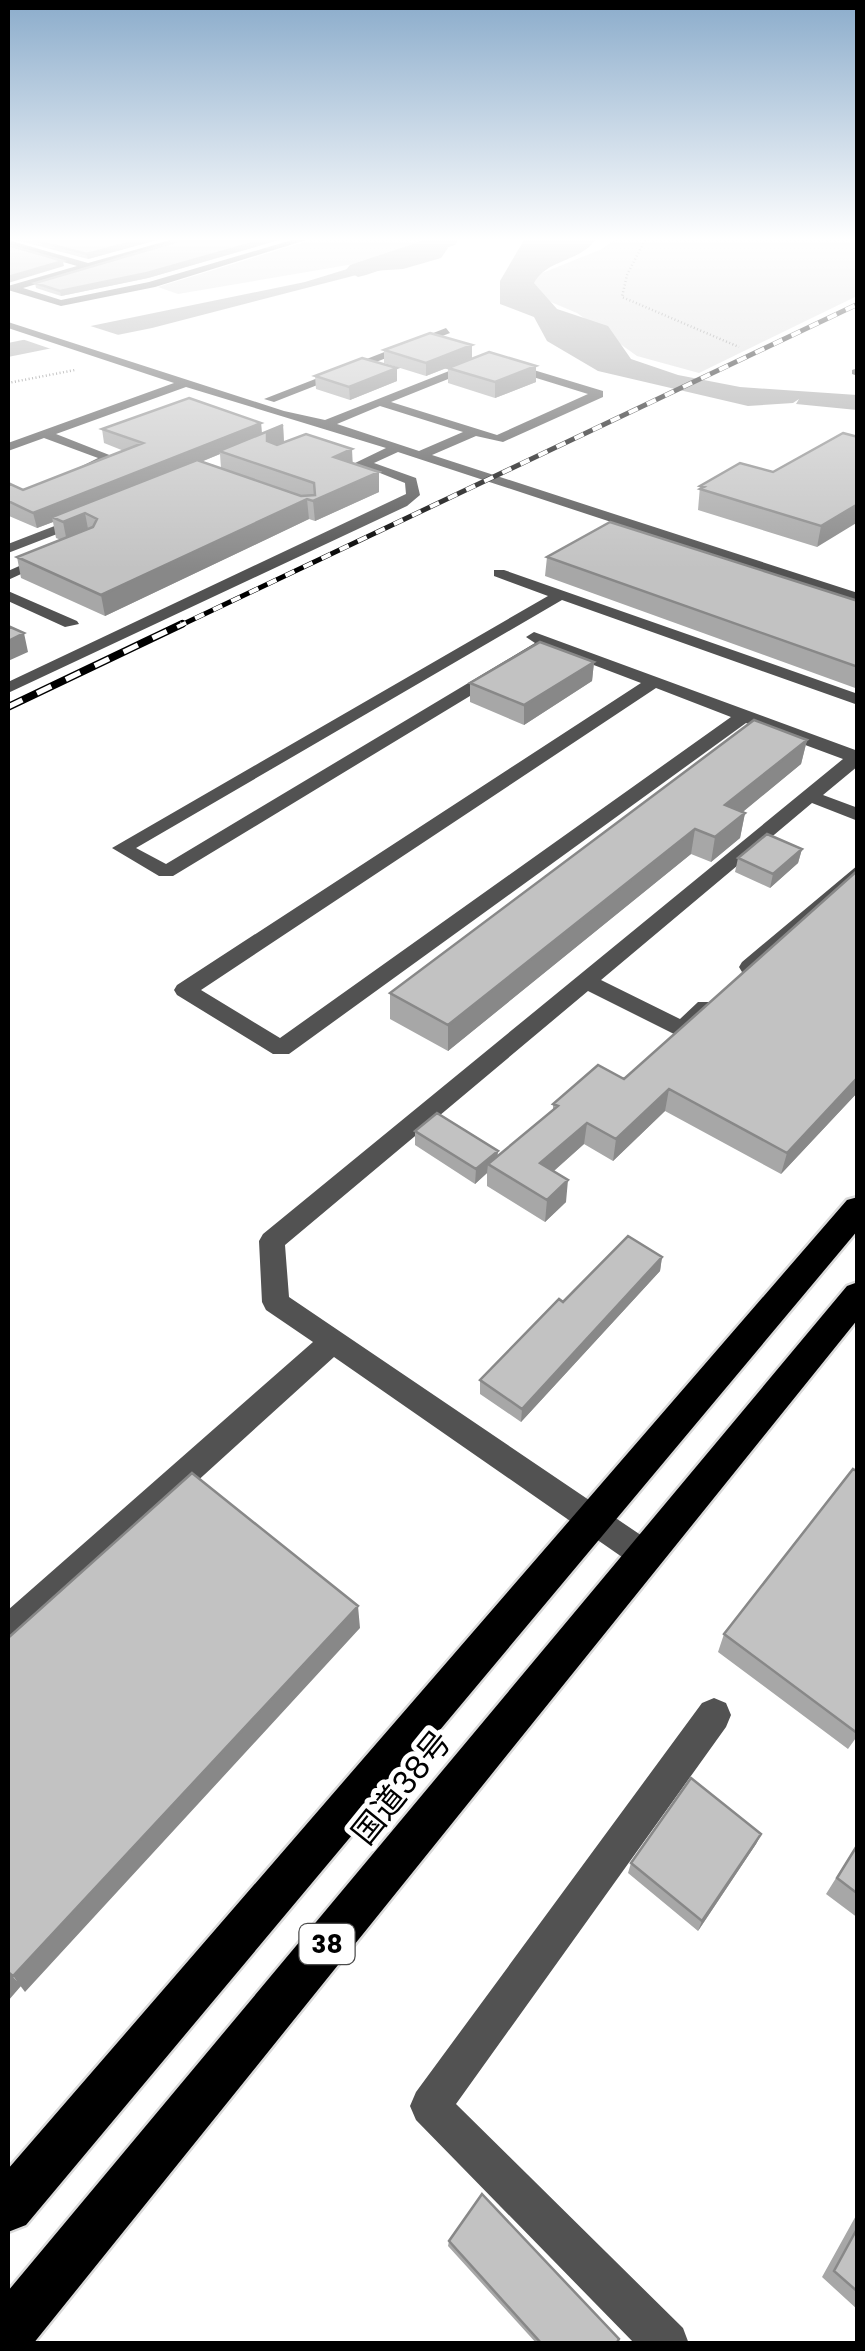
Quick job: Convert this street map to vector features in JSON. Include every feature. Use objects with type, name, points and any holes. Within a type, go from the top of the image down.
[{"type":"highway","name":"国道38号","points":[[8,2207],[858,1208]]},
{"type":"highway","name":"国道38号","points":[[8,2332],[858,1296]]},
{"type":"street","points":[[81,350],[322,423],[858,598]]},
{"type":"street","points":[[122,350],[270,399],[322,423]]},
{"type":"street","points":[[270,399],[396,350]]},
{"type":"street","points":[[285,436],[487,359],[599,394],[498,438],[380,402]]},
{"type":"street","points":[[11,443],[204,376]]},
{"type":"street","points":[[420,455],[475,432]]},
{"type":"street","points":[[44,434],[110,458],[73,472]]},
{"type":"street","points":[[362,464],[397,448]]},
{"type":"street","points":[[8,688],[413,495],[412,480],[343,457]]},
{"type":"street","points":[[13,543],[93,514]]},
{"type":"street","points":[[13,543],[54,556]]},
{"type":"street","points":[[8,576],[72,548]]},
{"type":"street","points":[[499,573],[858,700]]},
{"type":"street","points":[[548,642],[166,872],[122,848],[560,595]]},
{"type":"street","points":[[8,596],[71,624]]},
{"type":"street","points":[[506,626],[857,757]]},
{"type":"street","points":[[654,682],[185,990],[281,1049],[744,716]]},
{"type":"street","points":[[646,1556],[276,1302],[272,1241],[857,757]]},
{"type":"street","points":[[810,796],[858,815]]},
{"type":"street","points":[[586,981],[682,1029],[858,871]]},
{"type":"street","points":[[8,1631],[333,1341]]},
{"type":"street","points":[[667,2344],[430,2106],[714,1715]]},
{"type":"shaded area","points":[[8,350],[44,350],[8,357]]},
{"type":"shaded area","points":[[562,350],[625,350],[631,359],[678,375],[740,387],[857,395],[857,410],[796,404],[799,399],[793,403],[748,406],[598,371]]},
{"type":"shaded area","points":[[628,350],[747,350],[699,373],[637,356]]},
{"type":"building","points":[[385,350],[460,350],[426,363]]},
{"type":"building","points":[[489,352],[536,366],[495,382],[448,368]]},
{"type":"building","points":[[362,358],[397,368],[349,387],[315,376]]},
{"type":"building","points":[[189,398],[261,423],[33,513],[8,501],[8,483],[23,490],[143,443],[102,429]]},
{"type":"building","points":[[283,425],[267,434],[267,441],[277,445],[306,434],[352,449],[334,457],[379,472],[313,501],[307,499],[101,595],[17,557],[93,527],[97,519],[85,513],[63,522],[52,517],[197,460],[301,496],[315,495],[314,483],[219,451]]},
{"type":"building","points":[[843,433],[858,437],[858,504],[821,526],[700,489],[740,463],[773,472]]},
{"type":"building","points":[[610,522],[858,601],[858,667],[547,557]]},
{"type":"building","points":[[8,626],[24,633],[8,641]]},
{"type":"building","points":[[540,642],[594,662],[524,705],[470,683]]},
{"type":"building","points":[[754,720],[807,740],[725,805],[745,813],[715,837],[695,829],[448,1025],[390,993]]},
{"type":"building","points":[[767,834],[802,849],[773,874],[738,858]]},
{"type":"building","points":[[858,870],[858,1077],[787,1153],[669,1089],[616,1139],[587,1123],[540,1163],[568,1180],[547,1200],[488,1164],[558,1106],[553,1104],[598,1065],[624,1079]]},
{"type":"building","points":[[437,1113],[498,1151],[476,1169],[415,1131]]},
{"type":"building","points":[[628,1236],[662,1257],[522,1409],[480,1380],[559,1299],[563,1302]]},
{"type":"building","points":[[853,1469],[858,1472],[857,1733],[724,1634]]},
{"type":"building","points":[[192,1473],[358,1606],[13,1976],[8,1972],[8,1638]]},
{"type":"building","points":[[691,1778],[761,1834],[702,1921],[631,1863]]},
{"type":"building","points":[[858,1844],[858,1894],[837,1878]]},
{"type":"building","points":[[482,2194],[619,2339],[616,2344],[542,2344],[449,2241]]},
{"type":"building","points":[[858,2227],[858,2292],[834,2271]]},
{"type":"railway","points":[[177,627],[762,350]]},
{"type":"railway","points":[[8,707],[182,624]]}]
